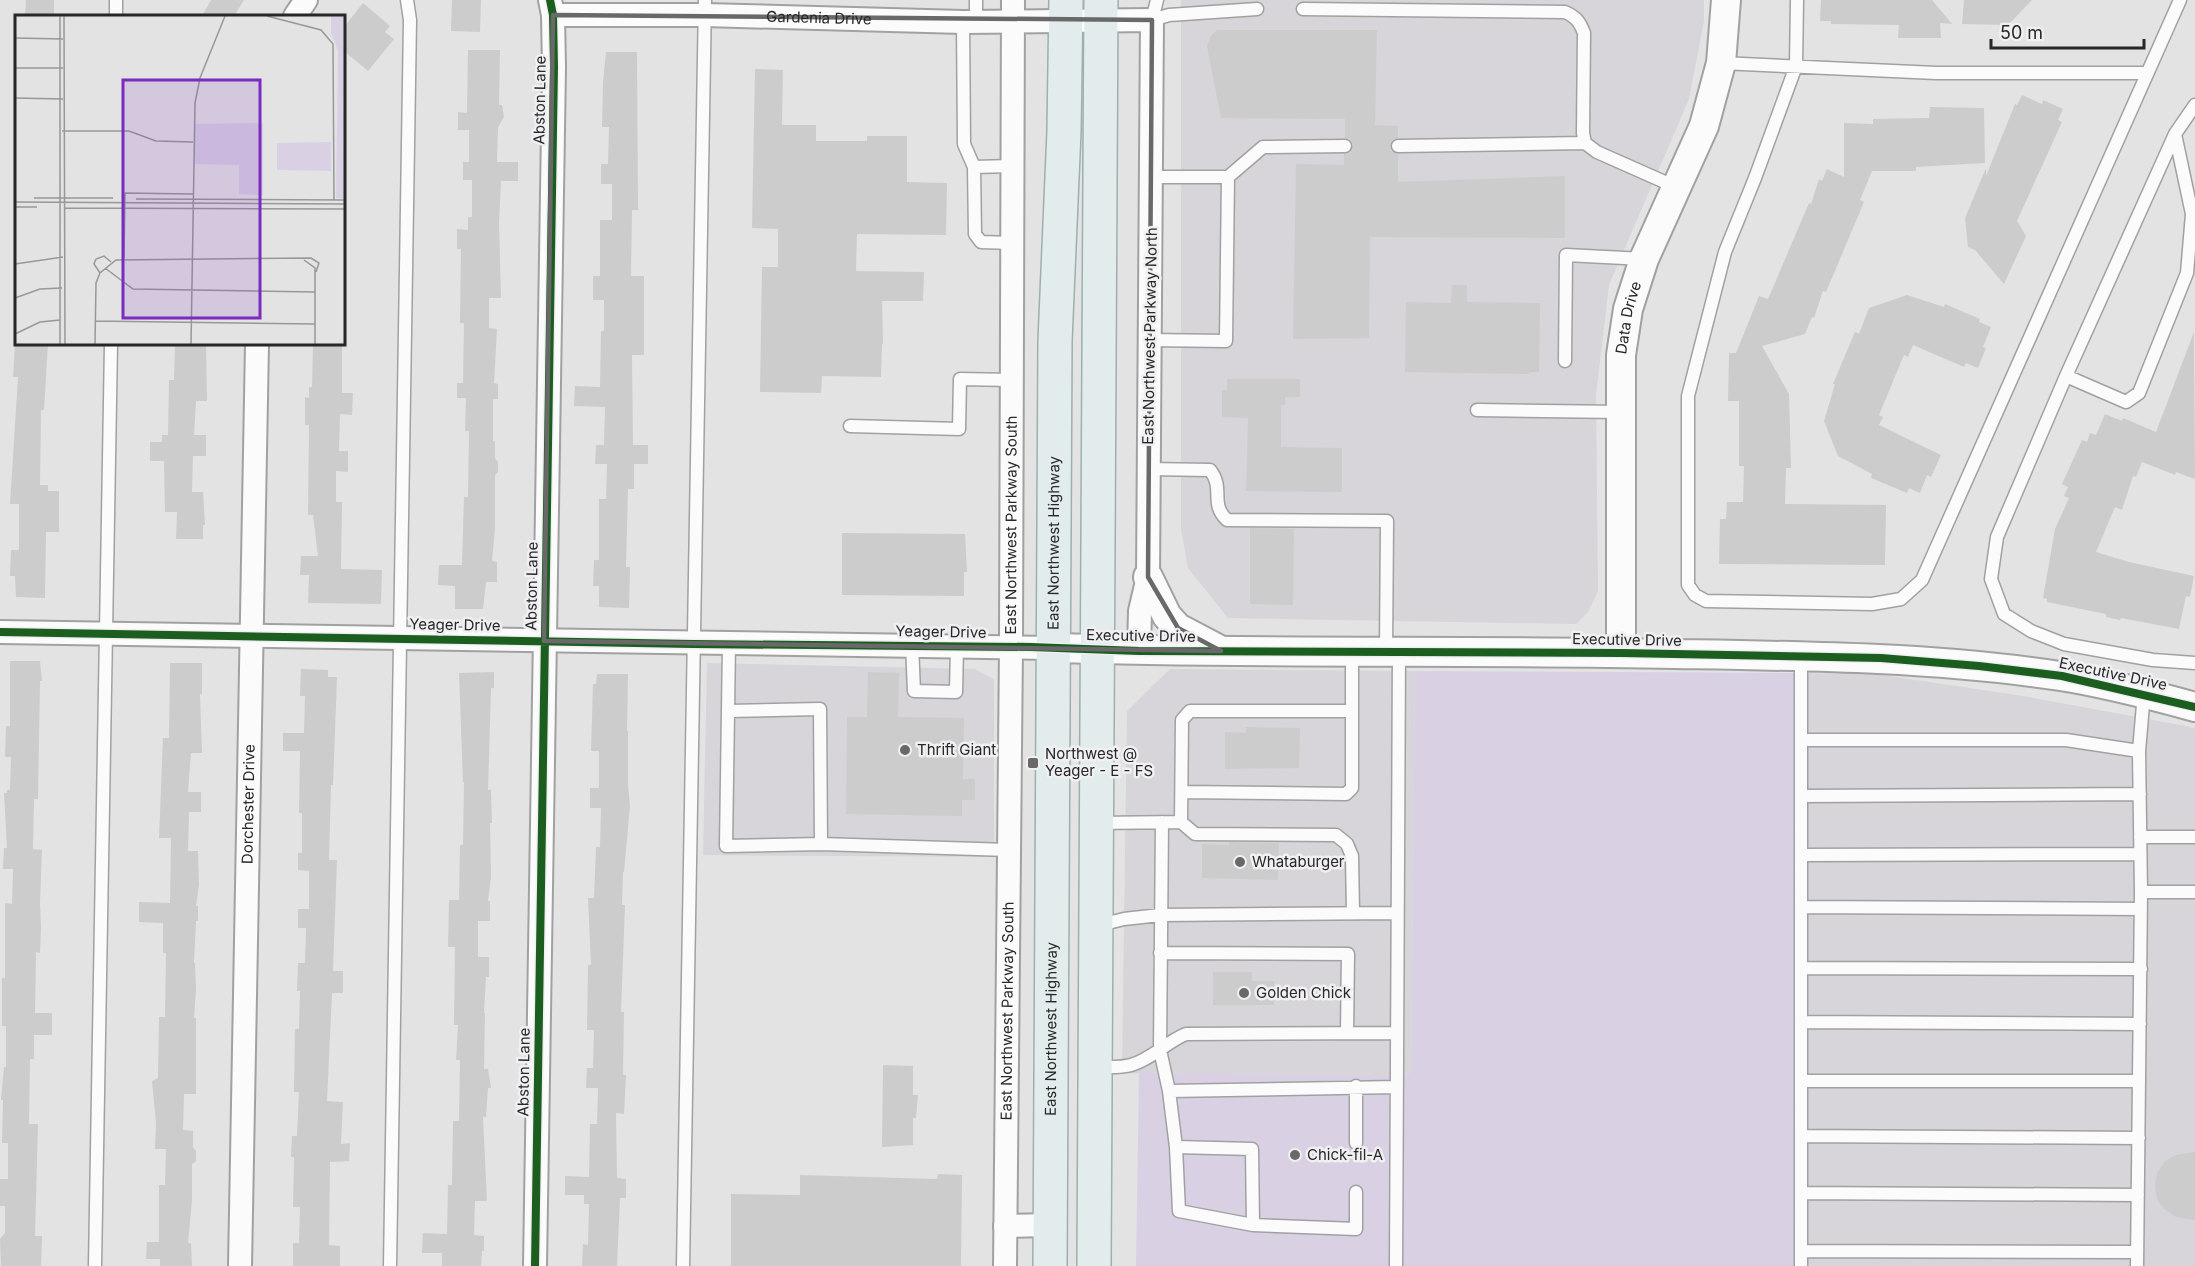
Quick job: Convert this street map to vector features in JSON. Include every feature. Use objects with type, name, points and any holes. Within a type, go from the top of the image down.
[{"type":"main road","points":[[1094,1266],[1100,10]]},
{"type":"main road","name":"East Northwest Highway","points":[[1050,1266],[1055,306],[1064,131],[1066,11]]},
{"type":"street","points":[[296,15],[306,0]]},
{"type":"street","name":"Data Drive","points":[[1621,653],[1621,355],[1628,309],[1644,259],[1704,126],[1721,63],[1726,0]]},
{"type":"street","name":"Gardenia Drive","points":[[551,7],[971,14],[1013,11],[1154,10]]},
{"type":"street","name":"Abston Lane","points":[[535,1266],[554,79],[551,7]]},
{"type":"street","name":"East Northwest Parkway North","points":[[1139,651],[1140,611],[1148,577],[1154,10]]},
{"type":"street","name":"East Northwest Parkway South","points":[[1005,1266],[1011,647],[1013,11]]},
{"type":"street","name":"Dorchester Drive","points":[[240,1266],[257,345]]},
{"type":"street","points":[[1148,577],[1167,616],[1178,628],[1221,651]]},
{"type":"street","name":"Yeager Drive","points":[[0,632],[1054,648]]},
{"type":"street","name":"Executive Drive","points":[[1054,648],[1139,651],[1621,653],[1881,658],[2062,676],[2195,706]]},
{"type":"street","points":[[1005,1226],[1050,1225]]},
{"type":"lane","points":[[390,1266],[410,32],[407,0]]},
{"type":"lane","points":[[1797,0],[1796,66],[1725,252],[1688,396],[1688,585],[1695,595],[1706,601],[1872,604],[1901,599],[1922,580],[2180,0]]},
{"type":"lane","points":[[683,1266],[705,8]]},
{"type":"lane","points":[[1154,10],[1169,15],[1257,9]]},
{"type":"lane","points":[[1303,9],[1565,12],[1575,16],[1581,23],[1584,33],[1583,133],[1585,143]]},
{"type":"lane","points":[[971,14],[964,144],[974,167],[975,234],[981,242],[1013,243]]},
{"type":"lane","points":[[1721,63],[1936,73],[2147,73]]},
{"type":"lane","points":[[2195,105],[2175,134],[2066,376],[1997,537],[1991,579],[2004,614],[2031,631],[2064,644],[2153,660],[2195,663]]},
{"type":"lane","points":[[2066,376],[2126,402],[2139,393],[2187,273],[2192,214],[2175,134]]},
{"type":"lane","points":[[1398,146],[1585,143],[1597,152],[1677,188]]},
{"type":"lane","points":[[1151,177],[1228,177],[1263,147],[1344,146]]},
{"type":"lane","points":[[974,167],[1012,166]]},
{"type":"lane","points":[[1149,340],[1227,341],[1228,177]]},
{"type":"lane","points":[[1565,361],[1566,255],[1644,259]]},
{"type":"lane","points":[[95,1266],[111,345]]},
{"type":"lane","points":[[850,426],[959,429],[960,379],[1011,380]]},
{"type":"lane","points":[[1477,410],[1620,412]]},
{"type":"lane","points":[[1148,469],[1210,470],[1218,482],[1217,505],[1220,513],[1227,520],[1388,521],[1393,651],[1397,913],[1396,1266]]},
{"type":"lane","points":[[729,644],[726,846],[821,844],[1008,850]]},
{"type":"lane","points":[[912,645],[914,691],[956,692],[957,646]]},
{"type":"lane","points":[[1182,792],[1346,794],[1352,788],[1352,651]]},
{"type":"lane","points":[[1801,656],[1801,1266]]},
{"type":"lane","points":[[2137,1266],[2141,909],[2139,751],[2144,693]]},
{"type":"lane","points":[[729,711],[820,709],[821,844]]},
{"type":"lane","points":[[1181,822],[1182,720],[1190,711],[1352,711]]},
{"type":"lane","points":[[1801,740],[2066,740],[2139,751]]},
{"type":"lane","points":[[1801,796],[2139,794]]},
{"type":"lane","points":[[1162,822],[1160,1050],[1169,1091],[1176,1148],[1179,1211],[1253,1225],[1356,1229],[1356,1192]]},
{"type":"lane","points":[[1097,823],[1181,822],[1195,834],[1336,835],[1347,844],[1352,856],[1353,913]]},
{"type":"lane","points":[[2140,837],[2195,837]]},
{"type":"lane","points":[[1801,855],[2140,854]]},
{"type":"lane","points":[[2141,892],[2195,892]]},
{"type":"lane","points":[[1801,907],[2141,909]]},
{"type":"lane","points":[[1096,927],[1124,919],[1160,915],[1397,913]]},
{"type":"lane","points":[[1160,953],[1348,954],[1347,1033]]},
{"type":"lane","points":[[1801,968],[2140,969]]},
{"type":"lane","points":[[1801,1022],[2139,1024]]},
{"type":"lane","points":[[1095,1067],[1128,1066],[1141,1062],[1175,1038],[1186,1035],[1397,1033]]},
{"type":"lane","points":[[1801,1081],[2139,1081]]},
{"type":"lane","points":[[1356,1086],[1356,1143]]},
{"type":"lane","points":[[1169,1091],[1397,1087]]},
{"type":"lane","points":[[1801,1136],[2139,1138]]},
{"type":"lane","points":[[1176,1148],[1252,1149],[1253,1225]]},
{"type":"lane","points":[[1801,1193],[2138,1195]]},
{"type":"lane","points":[[1801,1251],[2138,1252]]},
{"type":"highlighted area","points":[[553,15],[1152,20],[1148,577],[1178,628],[1221,651],[544,641]]},
{"type":"shaded area","points":[[1181,0],[1704,0],[1704,21],[1689,99],[1609,285],[1596,395],[1598,591],[1588,612],[1576,624],[1228,618],[1188,568],[1181,529]]},
{"type":"shaded area","points":[[707,663],[975,669],[994,679],[994,857],[703,855]]},
{"type":"shaded area","points":[[1170,669],[1415,671],[1411,1077],[1122,1073],[1127,711]]},
{"type":"shaded area","points":[[1415,671],[1793,673],[1794,1266],[1136,1266],[1139,1073],[1411,1076]]},
{"type":"shaded area","points":[[1793,673],[1876,674],[2023,696],[2195,729],[2195,1266],[1794,1266]]},
{"type":"building","points":[[26,0],[54,0],[54,15],[25,15]]},
{"type":"building","points":[[211,0],[244,0],[235,15],[203,15]]},
{"type":"building","points":[[452,0],[481,0],[480,32],[451,31]]},
{"type":"building","points":[[1821,0],[1932,0],[1952,24],[1940,23],[1941,38],[1898,38],[1899,25],[1831,24],[1831,21],[1820,21]]},
{"type":"building","points":[[1964,0],[2032,0],[2008,25],[1962,24]]},
{"type":"building","points":[[363,3],[390,26],[385,32],[394,39],[368,71],[345,52],[345,26]]},
{"type":"building","points":[[1217,30],[1377,30],[1375,125],[1398,126],[1398,138],[1393,139],[1390,146],[1391,151],[1398,154],[1398,182],[1565,176],[1565,238],[1370,237],[1369,338],[1293,339],[1296,164],[1344,165],[1344,154],[1350,153],[1353,145],[1350,139],[1345,138],[1345,119],[1221,118],[1207,46],[1210,37]]},
{"type":"building","points":[[468,50],[500,50],[499,105],[502,105],[504,117],[498,127],[497,162],[518,162],[518,181],[501,181],[499,223],[501,298],[489,298],[489,328],[497,329],[494,383],[498,384],[498,399],[493,399],[493,441],[495,441],[498,472],[495,475],[495,528],[492,561],[497,562],[497,582],[486,582],[483,609],[455,609],[455,586],[438,585],[439,565],[462,565],[464,497],[468,497],[469,431],[465,431],[466,398],[457,398],[457,383],[463,383],[464,323],[460,323],[461,249],[457,249],[457,229],[468,230],[468,217],[472,217],[472,180],[463,180],[463,162],[469,162],[469,130],[458,130],[458,112],[467,113]]},
{"type":"building","points":[[606,52],[637,52],[638,210],[632,210],[631,276],[644,276],[644,355],[632,355],[633,445],[648,445],[648,464],[634,464],[634,489],[628,489],[626,567],[630,567],[629,608],[599,607],[599,586],[593,586],[594,560],[599,560],[599,499],[606,499],[607,464],[595,464],[596,445],[604,445],[605,407],[574,406],[575,386],[600,387],[604,300],[593,300],[593,276],[600,276],[600,220],[612,220],[612,184],[601,184],[601,164],[608,164],[609,127],[602,127]]},
{"type":"building","points":[[755,69],[783,70],[782,125],[816,125],[816,141],[867,141],[867,136],[907,136],[907,182],[947,183],[946,235],[857,234],[856,271],[924,272],[923,301],[882,301],[881,377],[822,376],[821,393],[760,392],[762,267],[778,267],[778,229],[752,228]]},
{"type":"building","points":[[2022,95],[2042,104],[2043,100],[2063,109],[2058,120],[2062,122],[2017,221],[2026,236],[2004,284],[1975,250],[1968,247],[1965,218],[1986,168],[1986,176],[2015,104],[2017,105]]},
{"type":"building","points":[[1930,107],[1984,108],[1985,163],[1916,167],[1916,171],[1872,171],[1860,200],[1864,202],[1826,292],[1823,291],[1814,318],[1812,317],[1805,334],[1762,346],[1789,394],[1791,468],[1786,468],[1785,504],[1886,505],[1885,565],[1719,564],[1720,519],[1726,519],[1727,502],[1743,502],[1744,466],[1739,466],[1739,401],[1728,401],[1729,353],[1736,353],[1759,296],[1768,299],[1809,203],[1811,204],[1819,179],[1822,181],[1827,169],[1844,177],[1844,123],[1873,124],[1873,119],[1929,118]]},
{"type":"building","points":[[1452,285],[1467,285],[1467,302],[1540,303],[1539,372],[1529,372],[1529,374],[1405,372],[1406,302],[1451,303]]},
{"type":"building","points":[[1907,295],[1944,307],[1945,304],[1980,319],[1979,322],[1991,327],[1978,368],[1966,363],[1964,367],[1913,345],[1908,357],[1904,355],[1879,415],[1883,417],[1879,425],[1941,455],[1931,477],[1927,475],[1920,493],[1909,488],[1907,493],[1871,478],[1872,474],[1838,456],[1824,421],[1835,384],[1833,384],[1855,332],[1859,334],[1869,308]]},
{"type":"building","points":[[2194,332],[2195,479],[2176,472],[2175,475],[2142,462],[2136,477],[2133,476],[2122,510],[2115,507],[2096,552],[2129,562],[2194,576],[2190,597],[2186,596],[2179,629],[2121,618],[2120,620],[2106,617],[2106,614],[2047,602],[2047,599],[2043,598],[2055,529],[2069,498],[2064,496],[2068,487],[2062,484],[2082,440],[2087,442],[2090,433],[2096,435],[2105,414],[2122,421],[2123,418],[2156,432]]},
{"type":"building","points":[[15,344],[48,345],[44,410],[41,410],[40,485],[48,485],[48,491],[59,491],[59,532],[46,532],[45,598],[16,597],[15,576],[10,576],[11,550],[19,550],[19,504],[10,504],[18,377],[13,377]]},
{"type":"building","points":[[175,345],[206,345],[207,401],[196,401],[194,435],[206,435],[206,456],[193,456],[192,492],[203,492],[205,525],[203,525],[203,539],[176,539],[177,512],[165,512],[164,461],[150,461],[150,442],[162,442],[162,435],[168,435],[169,380],[174,380]]},
{"type":"building","points":[[313,345],[342,345],[342,393],[353,393],[352,415],[340,414],[339,451],[348,451],[348,472],[336,471],[336,502],[342,502],[341,569],[382,570],[381,604],[308,603],[309,575],[300,575],[301,556],[318,556],[313,515],[308,515],[309,425],[305,425],[305,397],[309,398],[309,387],[312,387]]},
{"type":"building","points":[[1227,379],[1300,379],[1300,397],[1285,397],[1285,405],[1281,405],[1281,447],[1342,448],[1342,492],[1246,491],[1248,418],[1222,417],[1222,390],[1227,390]]},
{"type":"building","points":[[1250,528],[1294,529],[1293,605],[1250,604]]},
{"type":"building","points":[[842,533],[965,534],[967,572],[964,572],[964,596],[842,595]]},
{"type":"building","points":[[10,661],[40,661],[42,681],[40,681],[38,799],[34,799],[33,849],[42,850],[40,953],[36,952],[35,1013],[52,1013],[52,1035],[34,1035],[34,1059],[30,1059],[29,1124],[38,1124],[35,1236],[42,1236],[41,1266],[1,1266],[0,1239],[5,1233],[5,1206],[0,1206],[0,1179],[8,1179],[8,1143],[2,1143],[3,1100],[1,1100],[4,1067],[6,1067],[6,1026],[2,1026],[2,978],[5,978],[5,903],[12,904],[13,869],[3,869],[4,848],[7,848],[4,793],[10,790],[11,757],[5,757],[6,726],[10,726]]},
{"type":"building","points":[[170,663],[202,663],[202,694],[200,694],[202,753],[191,753],[188,792],[201,792],[201,812],[189,812],[188,851],[198,851],[199,884],[194,963],[196,1094],[184,1094],[183,1130],[193,1131],[193,1147],[196,1151],[196,1161],[192,1164],[192,1200],[188,1243],[191,1243],[192,1266],[160,1266],[160,1259],[146,1259],[147,1242],[159,1242],[159,1185],[165,1185],[166,1149],[155,1149],[156,1123],[152,1081],[158,1078],[159,1017],[165,1017],[166,953],[163,953],[163,923],[139,922],[139,902],[170,903],[171,838],[159,838],[163,738],[169,738]]},
{"type":"building","points":[[301,669],[328,670],[328,677],[337,677],[329,860],[337,860],[333,971],[343,971],[343,993],[332,993],[327,1101],[343,1102],[341,1144],[350,1143],[349,1161],[330,1162],[329,1245],[340,1246],[340,1266],[293,1266],[293,1243],[299,1243],[300,1207],[293,1207],[294,1157],[291,1157],[292,1136],[297,1136],[299,1092],[294,1092],[295,1029],[299,1029],[298,963],[305,963],[306,928],[298,928],[298,909],[309,909],[309,871],[298,870],[298,853],[302,853],[302,813],[299,813],[300,751],[283,751],[283,733],[304,733],[305,696],[300,696]]},
{"type":"building","points":[[494,672],[494,688],[491,688],[488,790],[491,790],[492,823],[490,823],[491,877],[488,901],[490,901],[490,921],[478,921],[478,957],[489,957],[484,1013],[484,1069],[488,1069],[491,1088],[488,1088],[486,1117],[483,1117],[487,1201],[475,1201],[474,1235],[484,1236],[484,1251],[482,1251],[481,1266],[442,1266],[442,1253],[422,1253],[423,1233],[447,1234],[448,1185],[452,1185],[453,1121],[459,1121],[460,1060],[456,1060],[458,1025],[454,1025],[455,947],[448,947],[449,900],[459,900],[460,845],[463,845],[464,782],[459,673]]},
{"type":"building","name":"Thrift Giant","points":[[868,672],[899,673],[898,717],[964,718],[963,779],[975,779],[975,800],[962,800],[962,816],[846,814],[847,717],[867,717]]},
{"type":"building","points":[[597,674],[628,674],[627,731],[630,806],[623,872],[622,905],[625,905],[621,1012],[624,1012],[623,1075],[626,1075],[624,1114],[616,1113],[617,1178],[626,1179],[626,1198],[620,1198],[617,1266],[582,1266],[583,1244],[588,1245],[589,1204],[584,1204],[584,1195],[565,1195],[565,1176],[589,1177],[590,1124],[597,1124],[598,1088],[586,1088],[587,1068],[593,1068],[594,1030],[587,1030],[588,965],[591,965],[588,898],[594,898],[596,847],[600,847],[601,808],[590,808],[590,788],[599,788],[599,751],[591,751],[593,684],[596,684]]},
{"type":"building","points":[[1246,727],[1300,728],[1299,768],[1225,769],[1225,732],[1246,733]]},
{"type":"building","name":"Whataburger","points":[[1229,842],[1279,843],[1278,880],[1202,878],[1202,844],[1229,845]]},
{"type":"building","name":"Golden Chick","points":[[1213,972],[1252,972],[1252,981],[1274,981],[1274,1005],[1213,1005]]},
{"type":"building","points":[[883,1065],[913,1066],[913,1095],[918,1095],[916,1118],[913,1118],[913,1145],[882,1147]]},
{"type":"building","points":[[2195,1152],[2195,1220],[2176,1217],[2164,1209],[2157,1199],[2155,1185],[2157,1173],[2165,1161],[2176,1155]]},
{"type":"building","points":[[938,1174],[962,1175],[961,1266],[731,1266],[731,1194],[800,1195],[800,1175],[937,1179]]},
{"type":"cycle path","points":[[535,1266],[554,67],[553,15],[550,0]]},
{"type":"cycle path","points":[[0,632],[693,644],[1031,647],[1139,651],[1621,653],[1881,658],[2062,676],[2195,707]]},
{"type":"place","name":"Thrift Giant","points":[[905,750]]},
{"type":"place","name":"Northwest @ Yeager - E - FS","points":[[1033,763]]},
{"type":"place","name":"Whataburger","points":[[1240,862]]},
{"type":"place","name":"Golden Chick","points":[[1244,993]]},
{"type":"place","name":"Chick-fil-A","points":[[1295,1155]]}]
